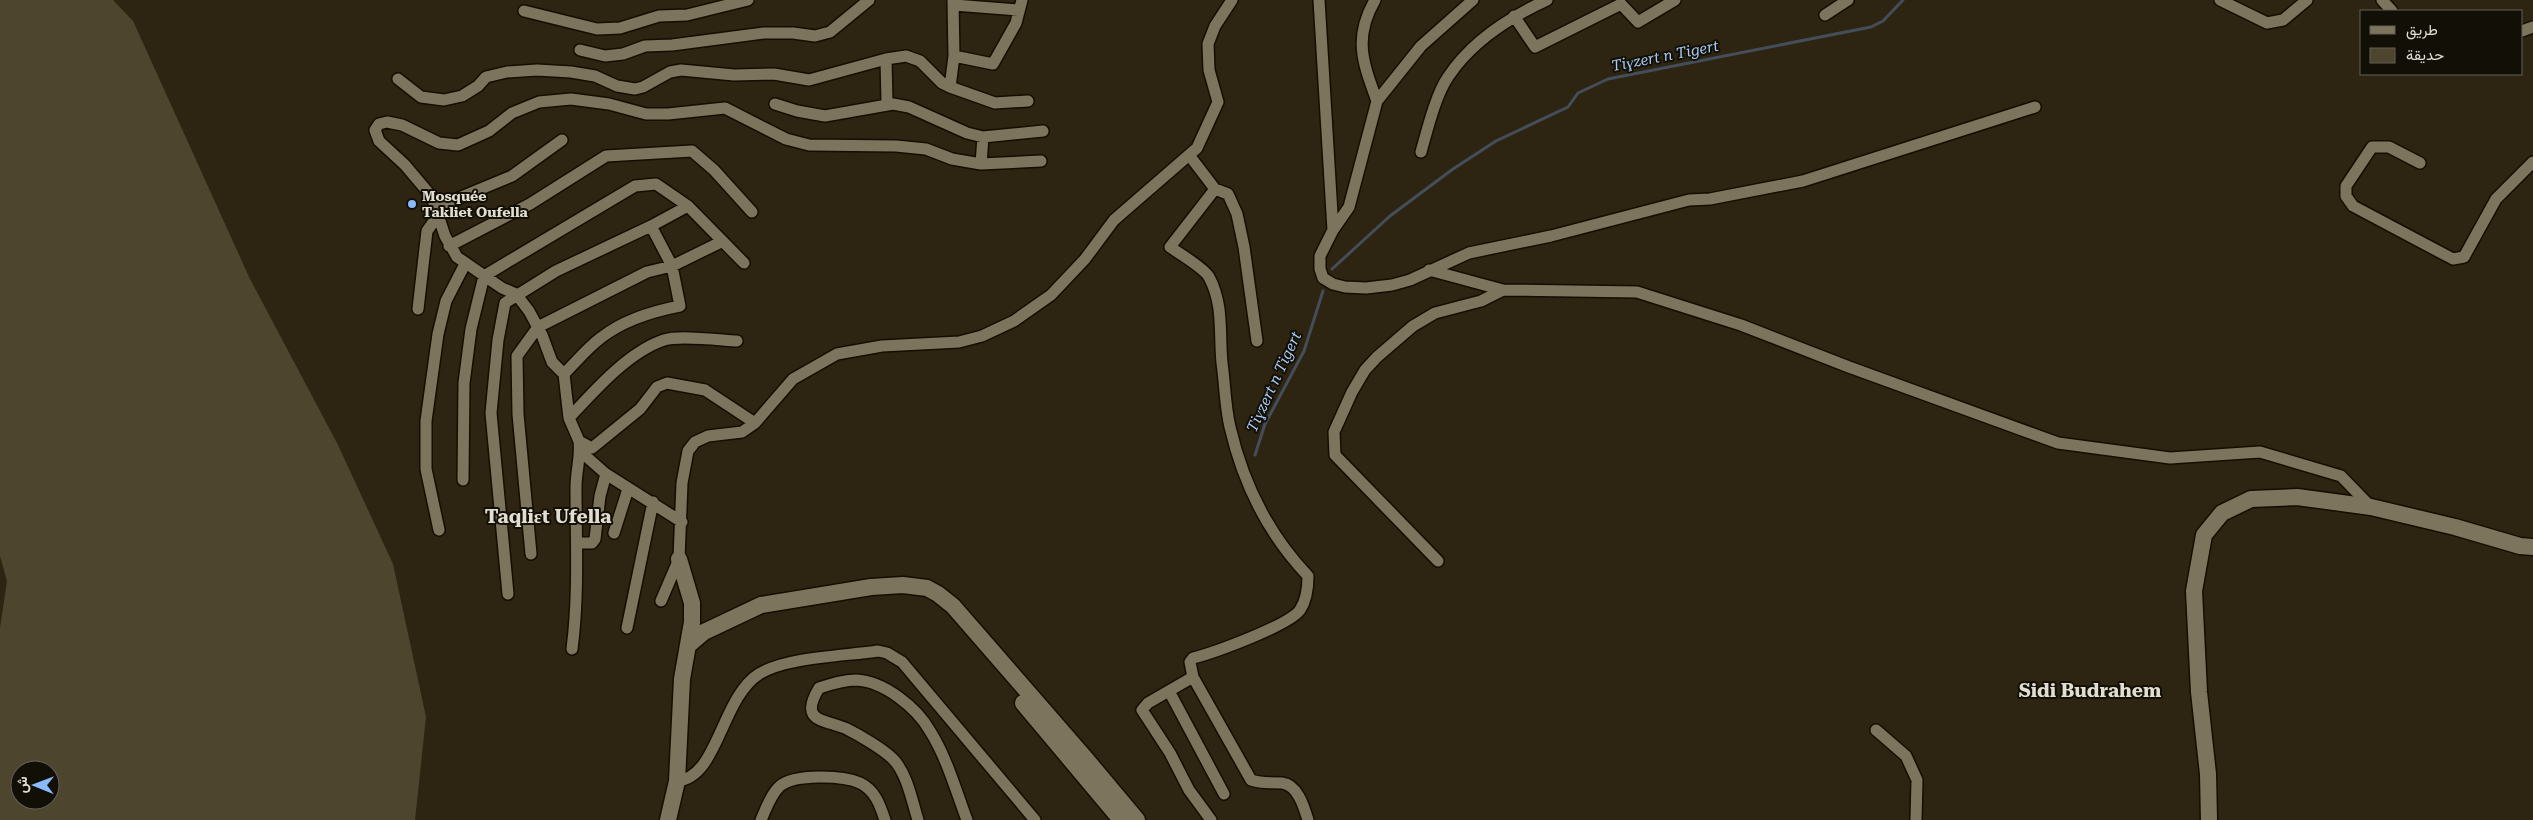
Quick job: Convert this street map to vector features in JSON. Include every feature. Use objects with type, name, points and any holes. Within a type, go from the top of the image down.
[{"type":"street","points":[[524,11],[597,29],[620,28],[659,16],[687,14],[748,0]]},
{"type":"street","points":[[580,50],[605,56],[624,54],[645,46],[672,45],[764,33],[815,36],[830,32],[869,0]]},
{"type":"street","points":[[661,600],[679,559],[682,522],[682,483],[688,451],[695,442],[708,436],[742,432],[755,423],[793,379],[836,354],[882,346],[959,342],[982,336],[1014,321],[1051,295],[1084,259],[1114,220],[1198,148],[1218,102],[1209,70],[1208,44],[1215,26],[1232,0]]},
{"type":"street","points":[[1319,0],[1333,230]]},
{"type":"street","points":[[1375,0],[1367,14],[1362,34],[1361,55],[1377,101]]},
{"type":"street","points":[[1473,0],[1421,46],[1377,101],[1349,207],[1333,230],[1320,256],[1320,269],[1323,278],[1333,284],[1366,288],[1392,285],[1410,280],[1469,253],[1551,236],[1689,200],[1710,199],[1803,181],[2035,107]]},
{"type":"street","points":[[1421,152],[1447,78],[1466,56],[1514,16],[1547,0]]},
{"type":"street","points":[[1514,16],[1535,47],[1621,4],[1638,22],[1675,0]]},
{"type":"street","points":[[1825,15],[1848,0]]},
{"type":"street","points":[[2220,0],[2267,23],[2283,20],[2307,0]]},
{"type":"street","points":[[2382,0],[2391,10]]},
{"type":"street","points":[[950,87],[954,56],[954,3],[1020,5],[1016,23],[993,64],[954,56]]},
{"type":"street","points":[[398,79],[421,97],[444,100],[462,96],[478,86],[486,77],[507,72],[537,70],[571,72],[595,76],[617,86],[635,88],[643,87],[670,72],[681,70],[734,76],[774,74],[798,80],[809,80],[886,59],[906,56],[920,61],[942,83],[950,87],[995,103],[1028,101]]},
{"type":"street","points":[[886,59],[887,103]]},
{"type":"street","points":[[682,522],[653,502],[628,489],[622,482],[606,474],[580,446],[569,418],[564,374],[552,362],[538,327],[516,294],[465,264],[449,246],[438,210],[426,188],[379,141],[375,130],[379,124],[387,122],[402,125],[439,143],[458,145],[489,131],[512,113],[539,102],[571,100],[609,104],[646,114],[668,114],[725,108],[786,139],[809,145],[896,146],[926,149],[952,159],[981,164],[1041,161]]},
{"type":"street","points":[[775,104],[797,111],[825,116],[887,103],[909,107],[967,133],[983,137],[1043,131]]},
{"type":"street","points":[[981,164],[983,137]]},
{"type":"street","points":[[418,309],[427,231],[438,210],[512,176],[562,140]]},
{"type":"street","points":[[2420,163],[2389,147],[2372,146],[2346,186],[2346,196],[2353,206],[2453,260],[2464,257],[2496,199],[2533,162]]},
{"type":"street","points":[[449,246],[530,204],[606,156],[692,151],[714,170],[752,212]]},
{"type":"street","points":[[1189,155],[1215,189],[1228,194],[1237,214],[1244,247],[1257,341]]},
{"type":"street","points":[[464,480],[464,382],[471,329],[484,276],[635,186],[656,184],[688,206],[721,242],[744,263]]},
{"type":"street","points":[[1215,189],[1170,247],[1208,275],[1220,302],[1222,359],[1232,434],[1248,486],[1275,535],[1290,557],[1308,576],[1308,589],[1300,611],[1263,634],[1193,658],[1190,662],[1193,677],[1251,780],[1264,785],[1284,784],[1290,787],[1299,796],[1308,820]]},
{"type":"street","points":[[508,594],[491,414],[498,340],[505,303],[516,294],[573,262],[651,226],[688,206]]},
{"type":"street","points":[[564,374],[602,336],[631,320],[680,306],[672,266],[651,226]]},
{"type":"street","points":[[532,554],[518,414],[518,356],[538,327],[646,272],[672,266],[721,242]]},
{"type":"street","points":[[439,530],[426,469],[426,421],[438,334],[446,301],[465,264]]},
{"type":"street","points":[[1429,270],[1502,290],[1637,292],[1741,325],[1849,367],[2058,442],[2170,458],[2260,452],[2341,476],[2371,507]]},
{"type":"street","points":[[1438,561],[1335,455],[1334,432],[1352,392],[1365,370],[1406,332],[1435,312],[1481,301],[1502,290]]},
{"type":"street","points":[[569,418],[611,375],[642,351],[665,340],[737,342]]},
{"type":"street","points":[[580,446],[592,448],[640,409],[657,387],[667,383],[705,390],[755,423]]},
{"type":"street","points":[[572,649],[577,610],[576,476],[580,446]]},
{"type":"street","points":[[577,543],[592,543],[595,539],[600,496],[606,474]]},
{"type":"street","points":[[614,533],[628,489]]},
{"type":"street","points":[[2210,820],[2208,774],[2199,692],[2194,591],[2204,535],[2222,512],[2251,499],[2297,497],[2371,507],[2455,527],[2520,546],[2533,547]]},
{"type":"street","points":[[627,628],[653,502]]},
{"type":"street","points":[[668,820],[677,781],[682,679],[690,644],[692,608],[679,559]]},
{"type":"street","points":[[690,644],[704,632],[761,605],[871,587],[903,585],[927,588],[953,606],[1086,758],[1137,820]]},
{"type":"street","points":[[690,644],[701,644],[763,613],[892,593],[926,598],[943,610],[969,638],[1121,820]]},
{"type":"street","points":[[677,781],[694,776],[704,766],[736,698],[759,675],[790,663],[878,652],[887,653],[902,662],[1035,820]]},
{"type":"street","points":[[1193,677],[1143,707],[1142,714],[1170,753],[1189,790],[1211,820]]},
{"type":"street","points":[[918,820],[902,773],[893,759],[846,729],[822,723],[813,713],[811,701],[819,688],[839,682],[858,680],[883,688],[908,704],[930,730],[967,820]]},
{"type":"street","points":[[1169,691],[1224,794]]},
{"type":"street","points":[[1876,730],[1906,756],[1917,780],[1916,820]]},
{"type":"street","points":[[761,820],[780,787],[789,781],[826,778],[860,783],[878,800],[885,820]]},
{"type":"green space","points":[[0,0],[113,0],[133,21],[250,279],[338,445],[393,564],[426,717],[415,820],[0,820],[0,628],[7,581],[0,556]]},
{"type":"waterway","name":"Tiɣzert n Tigert","points":[[1332,269],[1390,216],[1453,169],[1496,141],[1568,107],[1578,93],[1608,79],[1871,27],[1883,21],[1903,0]]},
{"type":"waterway","name":"Tiɣzert n Tigert","points":[[1255,455],[1265,424],[1304,351],[1323,291]]},
{"type":"place","name":"Mosquée Takliet Oufella","points":[[412,204]]},
{"type":"district","name":"Taqliɛt Ufella","points":[[548,516]]},
{"type":"district","name":"Sidi Budrahem","points":[[2090,690]]}]
